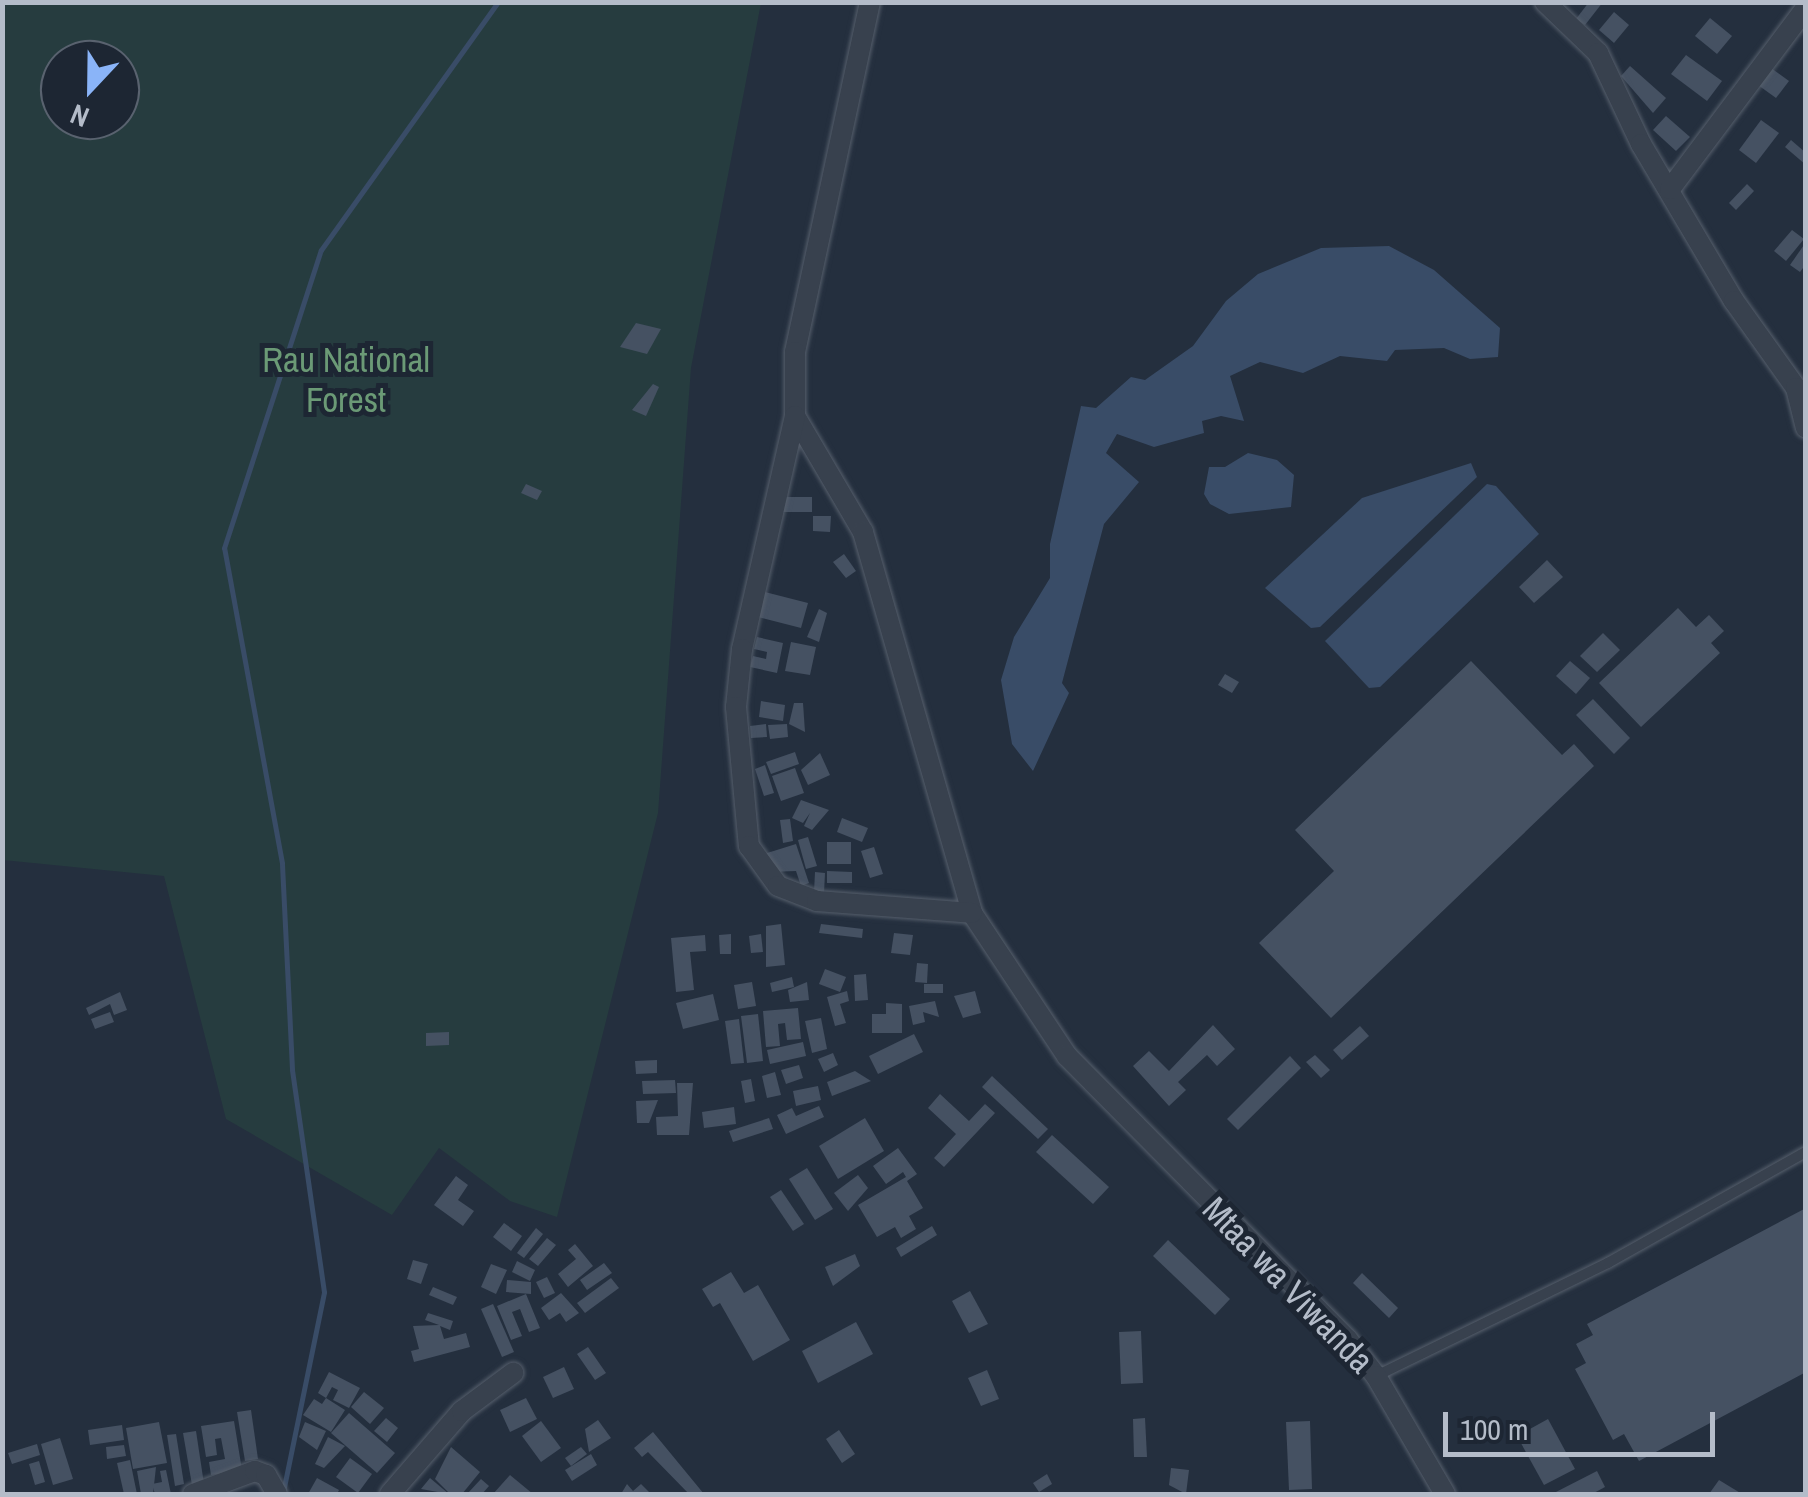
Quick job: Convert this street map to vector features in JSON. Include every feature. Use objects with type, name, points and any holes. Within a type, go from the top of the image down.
[{"type":"street","points":[[870,2],[795,352],[795,416],[742,649],[736,707],[749,846],[778,886],[817,901],[972,913]]},
{"type":"street","points":[[1545,2],[1598,53],[1627,120],[1734,302],[1796,388],[1806,428]]},
{"type":"street","points":[[1670,189],[1806,8]]},
{"type":"street","name":"Mtaa wa Viwanda","points":[[795,416],[863,532],[972,913],[1053,1040],[1376,1376],[1445,1494]]},
{"type":"street","points":[[390,1494],[462,1410],[513,1373]]},
{"type":"street","points":[[192,1494],[255,1471],[276,1491]]},
{"type":"lane","points":[[1376,1376],[1608,1263],[1806,1152]]},
{"type":"green space","name":"Rau National Forest","points":[[2,3],[761,3],[691,368],[658,813],[557,1217],[510,1201],[439,1148],[392,1215],[226,1119],[164,876],[3,860]]},
{"type":"water","points":[[1389,246],[1434,270],[1500,328],[1498,357],[1470,359],[1444,348],[1395,350],[1387,361],[1340,356],[1303,373],[1260,362],[1230,376],[1244,421],[1221,416],[1202,421],[1204,433],[1154,447],[1117,434],[1106,453],[1139,482],[1104,524],[1062,683],[1069,693],[1033,771],[1012,744],[1001,680],[1014,637],[1050,578],[1050,544],[1081,406],[1096,408],[1131,377],[1145,380],[1193,346],[1226,301],[1258,274],[1321,248]]},
{"type":"water","points":[[1248,453],[1277,460],[1294,475],[1291,507],[1229,514],[1210,504],[1204,494],[1209,467],[1225,467]]},
{"type":"water","points":[[1471,463],[1477,477],[1320,627],[1311,628],[1265,588],[1362,498]]},
{"type":"water","points":[[1487,484],[1496,486],[1539,534],[1380,687],[1369,688],[1325,641]]},
{"type":"building","points":[[1589,2],[1603,2],[1585,25],[1576,19]]},
{"type":"building","points":[[1614,12],[1629,25],[1614,43],[1599,30]]},
{"type":"building","points":[[1710,18],[1732,36],[1717,54],[1695,36]]},
{"type":"building","points":[[1686,55],[1722,81],[1707,101],[1671,74]]},
{"type":"building","points":[[1630,66],[1666,98],[1653,113],[1621,76]]},
{"type":"building","points":[[1771,68],[1789,81],[1776,98],[1758,85]]},
{"type":"building","points":[[1666,116],[1690,137],[1676,151],[1653,130]]},
{"type":"building","points":[[1761,120],[1779,133],[1756,163],[1739,150]]},
{"type":"building","points":[[1791,140],[1806,153],[1806,165],[1785,147]]},
{"type":"building","points":[[1747,184],[1754,191],[1736,210],[1729,203]]},
{"type":"building","points":[[1792,230],[1804,239],[1786,261],[1774,251]]},
{"type":"building","points":[[1806,242],[1806,264],[1800,272],[1790,265]]},
{"type":"building","points":[[636,323],[661,329],[647,354],[620,347]]},
{"type":"building","points":[[653,384],[659,387],[646,416],[632,410]]},
{"type":"building","points":[[526,484],[542,491],[537,500],[521,493]]},
{"type":"building","points":[[783,497],[812,497],[812,512],[783,512]]},
{"type":"building","points":[[813,516],[831,516],[830,532],[813,531]]},
{"type":"building","points":[[844,554],[856,571],[846,578],[833,562]]},
{"type":"building","points":[[1547,560],[1563,577],[1534,603],[1519,587]]},
{"type":"building","points":[[761,591],[808,603],[801,628],[754,616]]},
{"type":"building","points":[[1678,608],[1696,627],[1709,615],[1724,631],[1711,643],[1720,653],[1641,727],[1599,683]]},
{"type":"building","points":[[819,609],[827,613],[819,642],[807,637]]},
{"type":"building","points":[[1603,633],[1620,650],[1597,672],[1580,656]]},
{"type":"building","points":[[757,637],[783,643],[777,673],[750,667],[753,656],[766,659],[767,652],[754,649]]},
{"type":"building","points":[[791,642],[816,647],[810,675],[785,671]]},
{"type":"building","points":[[1471,661],[1562,755],[1574,744],[1594,766],[1331,1018],[1259,943],[1334,871],[1295,830]]},
{"type":"building","points":[[1570,661],[1590,678],[1576,694],[1556,676]]},
{"type":"building","points":[[1225,674],[1239,682],[1232,693],[1218,685]]},
{"type":"building","points":[[1593,699],[1630,738],[1614,754],[1576,715]]},
{"type":"building","points":[[761,701],[785,705],[783,721],[759,717]]},
{"type":"building","points":[[794,703],[803,703],[805,732],[789,724]]},
{"type":"building","points":[[766,724],[767,737],[751,738],[750,726]]},
{"type":"building","points":[[787,724],[788,737],[770,739],[768,725]]},
{"type":"building","points":[[795,752],[799,764],[771,774],[766,762]]},
{"type":"building","points":[[820,753],[830,775],[808,785],[801,770]]},
{"type":"building","points":[[765,765],[774,793],[764,796],[755,769]]},
{"type":"building","points":[[795,768],[804,793],[781,801],[772,776]]},
{"type":"building","points":[[801,800],[829,810],[812,830],[804,826],[810,813],[803,823],[792,818]]},
{"type":"building","points":[[842,818],[868,828],[862,842],[837,832]]},
{"type":"building","points":[[790,819],[793,841],[783,843],[780,820]]},
{"type":"building","points":[[808,837],[817,866],[806,869],[798,840]]},
{"type":"building","points":[[827,842],[851,842],[851,864],[827,864]]},
{"type":"building","points":[[796,844],[809,883],[801,886],[796,871],[770,872],[764,854]]},
{"type":"building","points":[[874,847],[883,874],[870,878],[861,851]]},
{"type":"building","points":[[827,871],[852,872],[852,883],[827,883]]},
{"type":"building","points":[[815,872],[825,873],[824,893],[814,892]]},
{"type":"building","points":[[781,924],[785,965],[766,967],[766,926]]},
{"type":"building","points":[[821,924],[863,929],[862,938],[819,933]]},
{"type":"building","points":[[894,933],[913,935],[910,955],[891,953]]},
{"type":"building","points":[[731,934],[731,954],[720,954],[719,935]]},
{"type":"building","points":[[761,934],[763,952],[751,953],[749,936]]},
{"type":"building","points":[[705,935],[706,951],[690,952],[694,990],[676,992],[671,938]]},
{"type":"building","points":[[917,963],[928,964],[927,983],[915,982]]},
{"type":"building","points":[[825,969],[846,977],[840,992],[819,984]]},
{"type":"building","points":[[866,974],[868,1000],[855,1001],[854,975]]},
{"type":"building","points":[[792,977],[794,987],[772,992],[770,983]]},
{"type":"building","points":[[752,982],[756,1006],[738,1009],[734,985]]},
{"type":"building","points":[[807,982],[809,1000],[790,1002],[788,990]]},
{"type":"building","points":[[924,984],[943,984],[943,993],[924,993]]},
{"type":"building","points":[[847,991],[849,1001],[840,1004],[846,1023],[835,1026],[827,997]]},
{"type":"building","points":[[975,991],[981,1013],[963,1018],[954,996]]},
{"type":"building","points":[[120,992],[127,1010],[114,1015],[110,1004],[89,1015],[86,1008]]},
{"type":"building","points":[[713,994],[719,1020],[683,1029],[676,1003]]},
{"type":"building","points":[[935,1001],[939,1017],[923,1012],[925,1022],[913,1025],[909,1006]]},
{"type":"building","points":[[886,1003],[902,1004],[902,1033],[872,1033],[872,1014],[886,1014]]},
{"type":"building","points":[[798,1008],[801,1039],[787,1040],[785,1023],[778,1024],[780,1046],[766,1047],[763,1011]]},
{"type":"building","points":[[110,1012],[114,1022],[95,1029],[91,1019]]},
{"type":"building","points":[[758,1014],[763,1061],[747,1063],[741,1016]]},
{"type":"building","points":[[821,1018],[827,1049],[812,1053],[805,1021]]},
{"type":"building","points":[[739,1019],[744,1063],[731,1064],[725,1021]]},
{"type":"building","points":[[1213,1025],[1235,1049],[1217,1066],[1207,1055],[1178,1082],[1186,1090],[1169,1106],[1133,1066],[1149,1051],[1169,1071]]},
{"type":"building","points":[[1360,1026],[1369,1036],[1342,1060],[1333,1050]]},
{"type":"building","points":[[449,1032],[449,1045],[426,1046],[426,1033]]},
{"type":"building","points":[[914,1034],[923,1052],[878,1074],[869,1056]]},
{"type":"building","points":[[803,1042],[806,1056],[770,1064],[767,1050]]},
{"type":"building","points":[[833,1053],[838,1065],[824,1072],[818,1059]]},
{"type":"building","points":[[1315,1055],[1330,1070],[1321,1078],[1306,1062]]},
{"type":"building","points":[[1290,1056],[1301,1068],[1238,1130],[1227,1119]]},
{"type":"building","points":[[657,1060],[657,1073],[636,1074],[635,1061]]},
{"type":"building","points":[[799,1065],[803,1078],[786,1084],[781,1070]]},
{"type":"building","points":[[855,1071],[871,1081],[832,1096],[827,1082]]},
{"type":"building","points":[[775,1072],[781,1095],[767,1098],[762,1076]]},
{"type":"building","points":[[992,1076],[1048,1129],[1038,1139],[982,1087]]},
{"type":"building","points":[[751,1079],[755,1101],[745,1103],[741,1081]]},
{"type":"building","points":[[675,1080],[676,1093],[643,1094],[642,1081]]},
{"type":"building","points":[[677,1083],[693,1083],[689,1135],[657,1135],[656,1117],[678,1116]]},
{"type":"building","points":[[818,1086],[821,1100],[796,1106],[793,1091]]},
{"type":"building","points":[[940,1094],[969,1121],[985,1104],[995,1113],[944,1167],[934,1158],[956,1134],[928,1108]]},
{"type":"building","points":[[658,1100],[649,1123],[637,1123],[636,1101]]},
{"type":"building","points":[[819,1106],[824,1117],[786,1134],[777,1115],[792,1108],[796,1116]]},
{"type":"building","points":[[734,1107],[736,1124],[704,1128],[702,1112]]},
{"type":"building","points":[[769,1118],[773,1129],[733,1142],[729,1131]]},
{"type":"building","points":[[865,1118],[884,1151],[838,1179],[819,1146]]},
{"type":"building","points":[[1052,1135],[1109,1187],[1093,1204],[1036,1152]]},
{"type":"building","points":[[898,1148],[917,1174],[907,1181],[923,1208],[909,1216],[916,1229],[901,1238],[895,1227],[877,1237],[858,1205],[906,1177],[903,1172],[886,1184],[873,1166]]},
{"type":"building","points":[[807,1168],[833,1209],[815,1220],[789,1179]]},
{"type":"building","points":[[858,1175],[868,1188],[848,1211],[834,1193]]},
{"type":"building","points":[[456,1176],[468,1185],[458,1200],[474,1211],[463,1226],[434,1205]]},
{"type":"building","points":[[781,1190],[804,1224],[793,1231],[770,1197]]},
{"type":"building","points":[[1806,1208],[1806,1372],[1639,1461],[1624,1434],[1613,1440],[1575,1369],[1586,1363],[1576,1344],[1593,1335],[1587,1324]]},
{"type":"building","points":[[504,1223],[522,1236],[511,1251],[493,1237]]},
{"type":"building","points":[[932,1226],[937,1235],[901,1257],[896,1248]]},
{"type":"building","points":[[536,1228],[543,1234],[524,1258],[517,1253]]},
{"type":"building","points":[[547,1238],[556,1245],[538,1266],[529,1259]]},
{"type":"building","points":[[1168,1240],[1230,1299],[1215,1315],[1153,1256]]},
{"type":"building","points":[[575,1244],[593,1266],[568,1287],[558,1274],[576,1259],[568,1250]]},
{"type":"building","points":[[855,1254],[860,1266],[833,1286],[825,1267]]},
{"type":"building","points":[[413,1260],[428,1264],[421,1284],[407,1279]]},
{"type":"building","points":[[517,1261],[535,1270],[530,1281],[512,1272]]},
{"type":"building","points":[[604,1263],[612,1273],[587,1290],[580,1280]]},
{"type":"building","points":[[491,1264],[507,1270],[496,1294],[481,1287]]},
{"type":"building","points":[[731,1272],[744,1293],[758,1285],[790,1340],[753,1361],[720,1303],[713,1307],[702,1289]]},
{"type":"building","points":[[1362,1273],[1398,1308],[1389,1318],[1353,1283]]},
{"type":"building","points":[[547,1277],[555,1293],[544,1298],[536,1282]]},
{"type":"building","points":[[611,1278],[619,1288],[585,1313],[577,1303]]},
{"type":"building","points":[[507,1280],[531,1282],[531,1294],[506,1292]]},
{"type":"building","points":[[433,1287],[457,1297],[453,1305],[429,1295]]},
{"type":"building","points":[[970,1291],[988,1324],[969,1333],[952,1301]]},
{"type":"building","points":[[561,1293],[579,1313],[566,1322],[560,1313],[549,1320],[541,1308]]},
{"type":"building","points":[[526,1294],[540,1328],[529,1332],[520,1309],[512,1312],[522,1336],[511,1340],[497,1306]]},
{"type":"building","points":[[493,1304],[514,1352],[502,1357],[481,1309]]},
{"type":"building","points":[[428,1313],[453,1321],[450,1330],[440,1326],[444,1339],[466,1333],[470,1347],[414,1362],[411,1351],[419,1349],[413,1326],[439,1325],[425,1320]]},
{"type":"building","points":[[856,1322],[873,1354],[818,1383],[802,1351]]},
{"type":"building","points":[[1141,1331],[1143,1383],[1121,1384],[1119,1332]]},
{"type":"building","points":[[588,1347],[606,1373],[595,1380],[577,1354]]},
{"type":"building","points":[[564,1367],[574,1389],[553,1398],[543,1377]]},
{"type":"building","points":[[987,1370],[999,1399],[981,1406],[968,1378]]},
{"type":"building","points":[[329,1372],[360,1388],[349,1408],[333,1400],[338,1390],[332,1387],[326,1398],[318,1393]]},
{"type":"building","points":[[364,1392],[384,1408],[370,1424],[351,1407]]},
{"type":"building","points":[[326,1398],[345,1410],[331,1432],[303,1415],[314,1399],[322,1404]]},
{"type":"building","points":[[526,1398],[537,1419],[510,1432],[500,1410]]},
{"type":"building","points":[[251,1410],[258,1459],[245,1461],[237,1412]]},
{"type":"building","points":[[349,1413],[395,1453],[377,1473],[331,1433]]},
{"type":"building","points":[[386,1418],[398,1428],[387,1442],[374,1431]]},
{"type":"building","points":[[1145,1418],[1147,1457],[1134,1457],[1133,1419]]},
{"type":"building","points":[[1548,1419],[1575,1469],[1544,1485],[1517,1436]]},
{"type":"building","points":[[598,1420],[611,1438],[589,1452],[585,1429]]},
{"type":"building","points":[[234,1421],[242,1470],[211,1475],[209,1462],[225,1459],[221,1438],[215,1439],[217,1455],[206,1457],[201,1426]]},
{"type":"building","points":[[541,1421],[561,1448],[541,1462],[522,1436]]},
{"type":"building","points":[[1310,1421],[1312,1489],[1289,1490],[1286,1422]]},
{"type":"building","points":[[159,1422],[167,1463],[133,1469],[126,1428]]},
{"type":"building","points":[[305,1422],[326,1431],[317,1450],[299,1437]]},
{"type":"building","points":[[122,1425],[124,1440],[90,1445],[88,1430]]},
{"type":"building","points":[[839,1430],[855,1454],[842,1463],[826,1439]]},
{"type":"building","points":[[196,1431],[204,1484],[192,1485],[183,1433]]},
{"type":"building","points":[[653,1432],[704,1494],[689,1494],[648,1452],[642,1457],[634,1448]]},
{"type":"building","points":[[176,1434],[184,1484],[175,1486],[167,1435]]},
{"type":"building","points":[[328,1437],[345,1446],[324,1468],[315,1464]]},
{"type":"building","points":[[60,1438],[73,1479],[53,1485],[41,1444]]},
{"type":"building","points":[[37,1444],[40,1455],[12,1464],[8,1453]]},
{"type":"building","points":[[124,1445],[126,1456],[107,1459],[106,1447]]},
{"type":"building","points":[[451,1447],[480,1472],[462,1494],[450,1494],[435,1479]]},
{"type":"building","points":[[581,1447],[587,1454],[571,1466],[565,1458]]},
{"type":"building","points":[[591,1454],[597,1465],[572,1481],[565,1470]]},
{"type":"building","points":[[350,1458],[372,1474],[358,1493],[336,1477]]},
{"type":"building","points":[[130,1460],[137,1494],[124,1494],[117,1463]]},
{"type":"building","points":[[39,1461],[45,1482],[35,1485],[29,1464]]},
{"type":"building","points":[[156,1467],[153,1494],[141,1494],[137,1471]]},
{"type":"building","points":[[1171,1468],[1189,1470],[1186,1494],[1169,1485]]},
{"type":"building","points":[[166,1470],[171,1494],[155,1494],[152,1484],[162,1482],[160,1471]]},
{"type":"building","points":[[1597,1471],[1605,1487],[1592,1494],[1552,1494]]},
{"type":"building","points":[[1047,1474],[1052,1484],[1039,1492],[1033,1483]]},
{"type":"building","points":[[510,1475],[533,1494],[493,1494]]},
{"type":"building","points":[[317,1478],[339,1490],[337,1494],[308,1494]]},
{"type":"building","points":[[430,1478],[449,1494],[421,1489]]},
{"type":"building","points":[[481,1479],[489,1486],[482,1494],[467,1494]]},
{"type":"building","points":[[1719,1480],[1742,1494],[1709,1494]]},
{"type":"building","points":[[627,1484],[633,1491],[641,1484],[649,1492],[621,1494]]},
{"type":"waterway","points":[[283,1492],[324,1292],[292,1069],[282,863],[224,548],[321,250],[498,2]]}]
